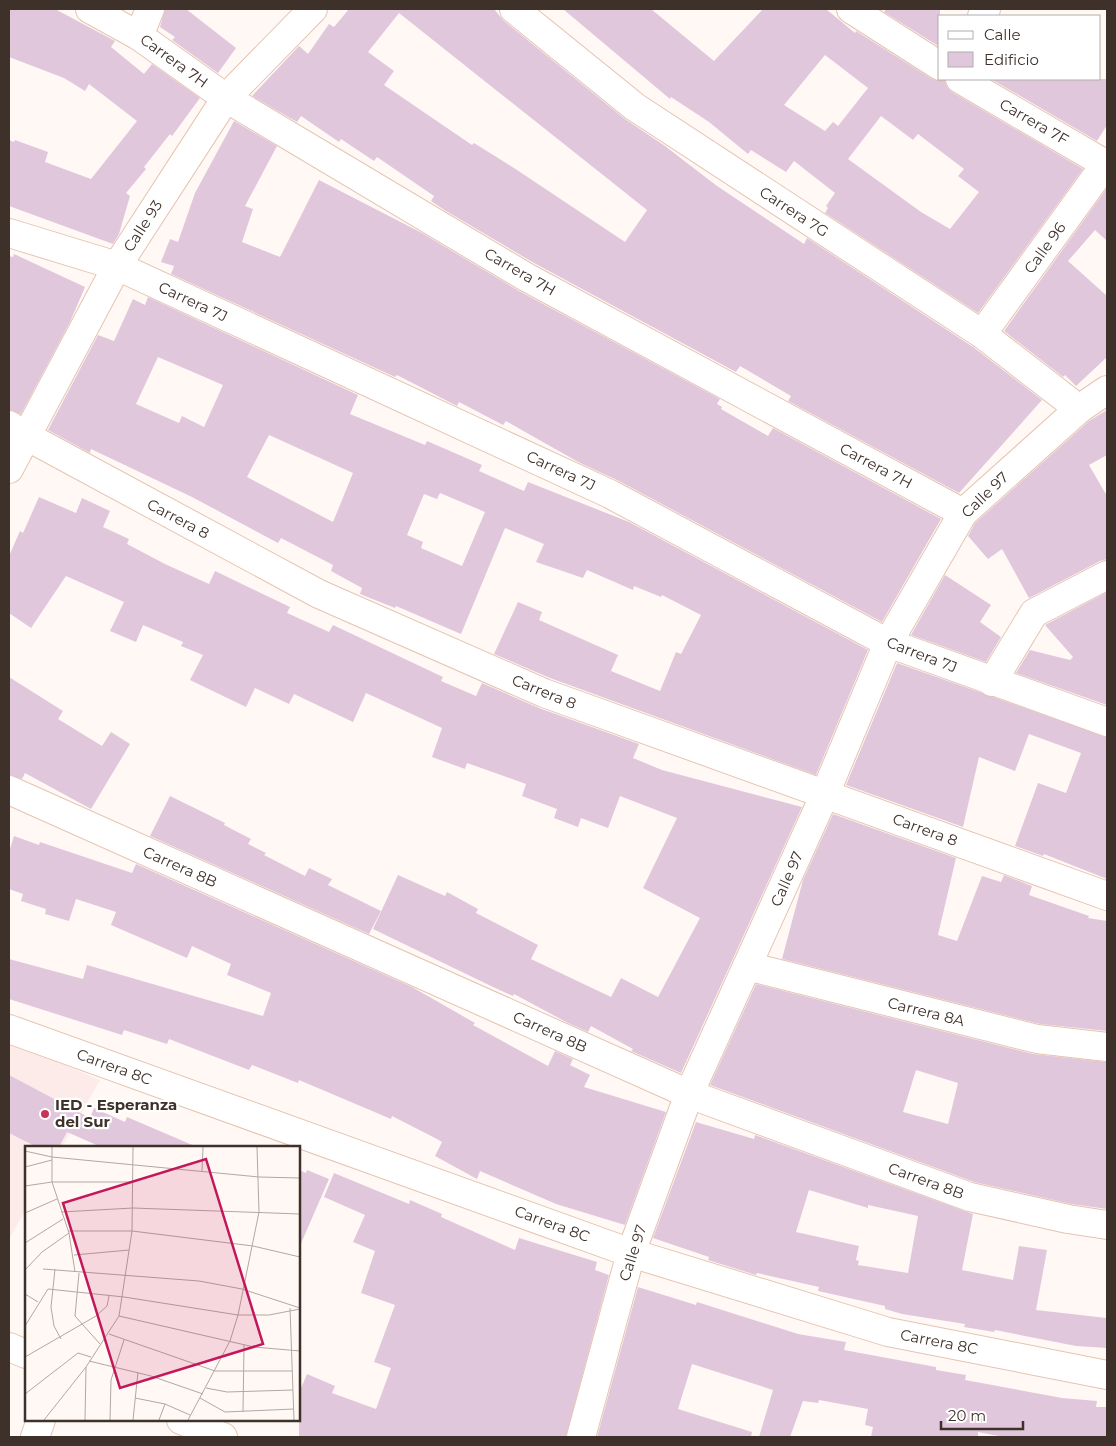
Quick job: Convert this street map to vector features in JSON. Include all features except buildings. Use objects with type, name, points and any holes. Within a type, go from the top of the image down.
[{"type":"street","name":"Carrera 7H","points":[[90,9],[139,36],[226,98],[526,277],[963,513]]},
{"type":"street","points":[[139,36],[150,9]]},
{"type":"street","name":"Calle 93","points":[[9,469],[18,431],[117,266],[226,98],[313,9]]},
{"type":"street","name":"Carrera 7G","points":[[514,9],[635,107],[982,334],[1078,409]]},
{"type":"street","points":[[851,9],[938,65]]},
{"type":"street","name":"Carrera 7F","points":[[962,80],[1107,163]]},
{"type":"street","name":"Calle 96","points":[[982,334],[1107,163]]},
{"type":"street","name":"Carrera 7J","points":[[9,233],[117,266],[610,494],[888,643],[1107,722]]},
{"type":"street","name":"Calle 97","points":[[581,1437],[631,1253],[689,1094],[825,794],[888,643],[963,513],[1078,409],[1107,390]]},
{"type":"street","name":"Carrera 8","points":[[18,431],[319,594],[544,693],[1107,896]]},
{"type":"street","points":[[992,682],[1034,613],[1107,575]]},
{"type":"street","name":"Carrera 8B","points":[[9,790],[689,1094],[970,1197],[1068,1219],[1107,1225]]},
{"type":"street","name":"Carrera 8A","points":[[747,966],[1037,1038],[1107,1047]]},
{"type":"street","name":"Carrera 8C","points":[[9,1029],[631,1253],[888,1332],[1107,1375]]},
{"type":"street","points":[[9,1347],[25,1354]]},
{"type":"street","points":[[35,1437],[40,1421]]},
{"type":"street","points":[[183,1421],[222,1437]]},
{"type":"shaded area","name":"IED - Esperanza del Sur","points":[[9,1041],[100,1080],[63,1146],[25,1146],[25,1211],[9,1239]]},
{"type":"place","name":"IED - Esperanza del Sur","points":[[45,1114]]}]
